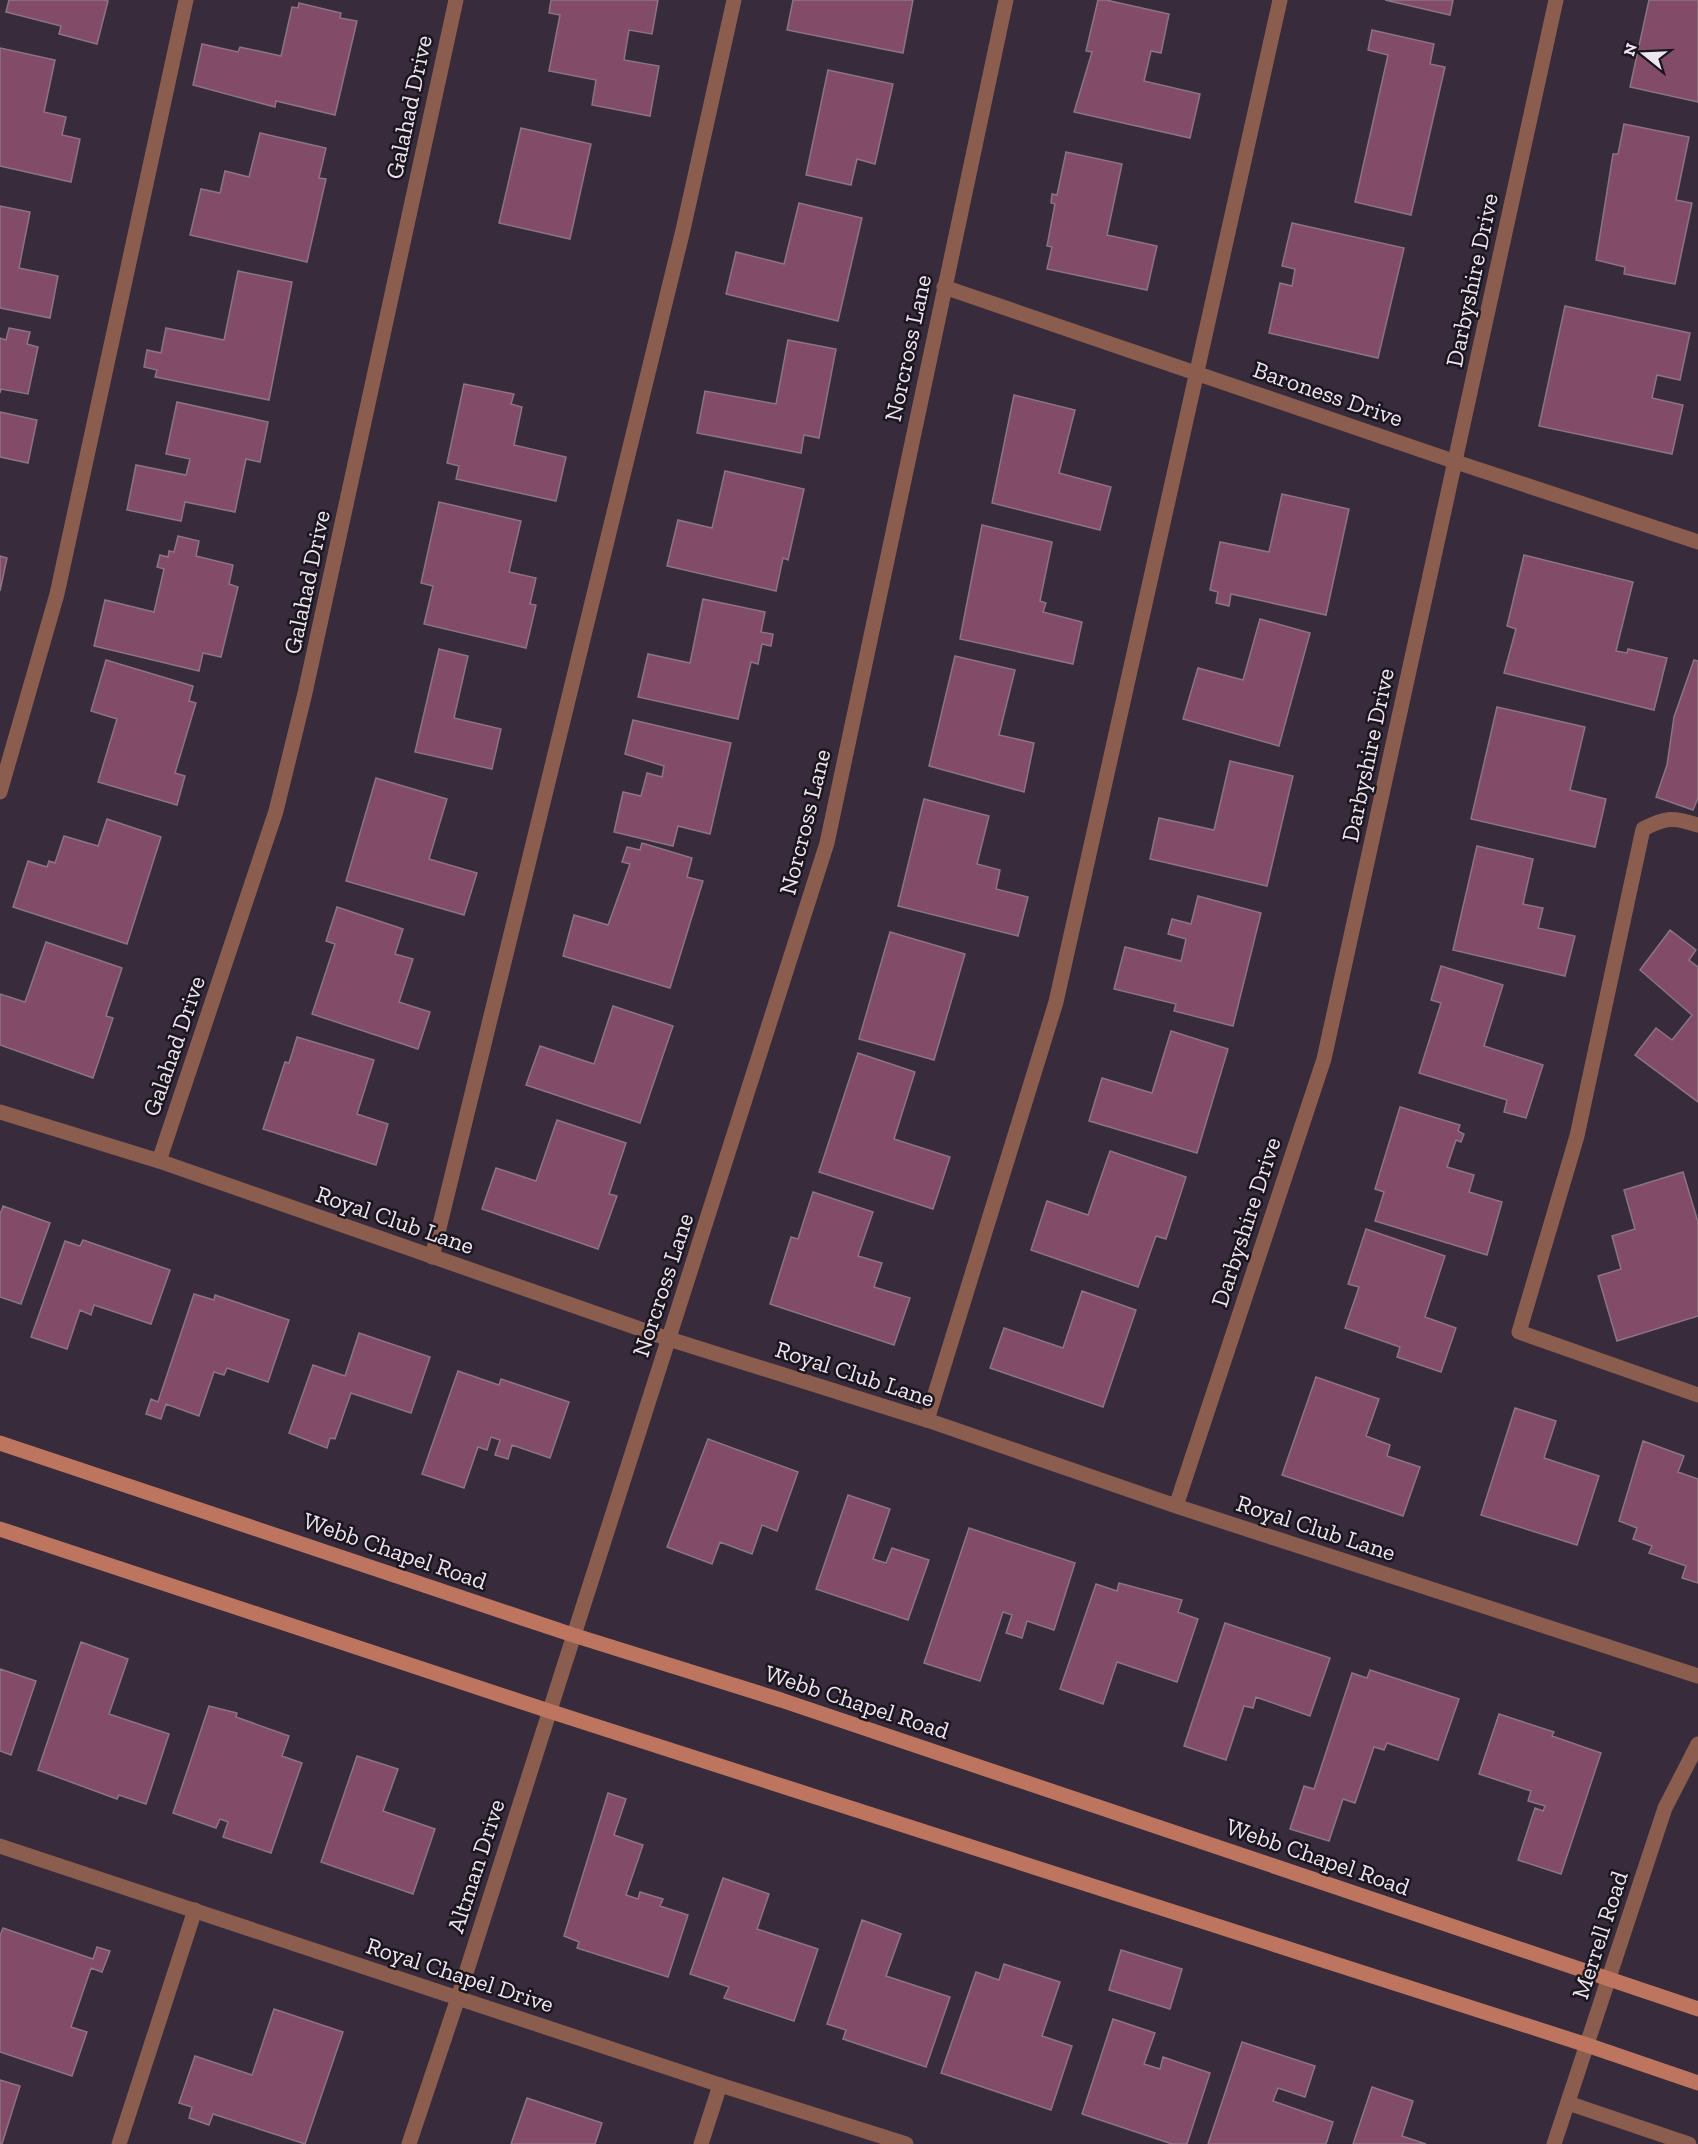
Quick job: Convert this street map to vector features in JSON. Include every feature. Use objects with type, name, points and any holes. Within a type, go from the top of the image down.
[{"type":"main road","name":"Webb Chapel Road","points":[[0,1443],[573,1635],[804,1707],[1698,2009]]},
{"type":"main road","points":[[0,1529],[549,1711],[1587,2045],[1698,2084]]},
{"type":"street","points":[[0,792],[57,594],[186,0]]},
{"type":"street","name":"Galahad Drive","points":[[159,1161],[276,811],[305,693],[456,0]]},
{"type":"street","points":[[432,1257],[683,230],[734,0]]},
{"type":"street","name":"Norcross Lane","points":[[573,1635],[827,843],[1006,0]]},
{"type":"street","points":[[927,1420],[1056,1002],[1280,0]]},
{"type":"street","name":"Darbyshire Drive","points":[[1176,1506],[1324,1059],[1556,0]]},
{"type":"street","name":"Baroness Drive","points":[[944,287],[1698,542]]},
{"type":"street","points":[[1698,825],[1663,819],[1643,829],[1577,1136],[1519,1332],[1698,1395]]},
{"type":"street","name":"Royal Club Lane","points":[[0,1112],[159,1161],[669,1339],[927,1420],[1176,1506],[1698,1676]]},
{"type":"street","name":"Altman Drive","points":[[409,2144],[458,1998],[573,1635]]},
{"type":"street","name":"Merrell Road","points":[[1554,2144],[1665,1808],[1698,1744]]},
{"type":"street","name":"Royal Chapel Drive","points":[[0,1846],[720,2085],[906,2144]]},
{"type":"street","points":[[119,2144],[195,1910]]},
{"type":"street","points":[[701,2144],[720,2085]]},
{"type":"street","points":[[1568,2103],[1689,2144]]},
{"type":"building","points":[[9,0],[108,1],[97,44],[59,34],[61,26],[6,12]]},
{"type":"building","points":[[551,0],[658,0],[652,34],[629,30],[624,60],[659,66],[650,116],[592,105],[596,80],[549,71],[560,15],[549,13]]},
{"type":"building","points":[[793,0],[913,0],[903,53],[787,30]]},
{"type":"building","points":[[1098,0],[1169,14],[1161,53],[1151,51],[1144,81],[1200,94],[1190,138],[1074,112],[1092,52],[1086,51]]},
{"type":"building","points":[[1385,0],[1453,0],[1450,15]]},
{"type":"building","points":[[1649,0],[1698,0],[1698,102],[1630,87]]},
{"type":"building","points":[[299,3],[341,13],[340,18],[357,21],[335,115],[276,101],[275,107],[193,85],[202,44],[238,52],[240,47],[281,56],[292,7],[298,8]]},
{"type":"building","points":[[1372,30],[1434,44],[1430,64],[1445,67],[1411,215],[1355,202],[1388,55],[1368,50]]},
{"type":"building","points":[[0,48],[55,60],[44,112],[66,117],[62,135],[80,139],[71,182],[0,166]]},
{"type":"building","points":[[828,70],[893,84],[875,164],[857,159],[851,185],[806,175]]},
{"type":"building","points":[[1624,124],[1689,137],[1676,200],[1692,203],[1675,284],[1624,274],[1625,267],[1596,260],[1613,154],[1618,154]]},
{"type":"building","points":[[521,128],[591,144],[570,239],[499,223]]},
{"type":"building","points":[[260,133],[326,148],[319,178],[326,179],[307,262],[190,235],[201,189],[220,193],[225,171],[249,177]]},
{"type":"building","points":[[1066,152],[1122,164],[1107,235],[1157,246],[1147,290],[1047,269],[1052,247],[1047,246],[1055,204],[1051,203],[1052,194],[1057,195]]},
{"type":"building","points":[[799,203],[862,218],[838,321],[726,294],[736,252],[784,264]]},
{"type":"building","points":[[0,206],[30,212],[19,268],[58,276],[50,318],[0,308]]},
{"type":"building","points":[[1292,223],[1404,248],[1378,358],[1269,333],[1280,283],[1292,286],[1295,269],[1282,266]]},
{"type":"building","points":[[238,271],[292,282],[269,400],[155,377],[157,370],[144,367],[147,350],[161,353],[166,328],[224,340]]},
{"type":"building","points":[[1565,306],[1690,333],[1680,380],[1657,375],[1652,398],[1683,405],[1672,454],[1539,426]]},
{"type":"building","points":[[9,328],[30,332],[27,344],[38,347],[28,394],[1,389],[0,393],[0,338],[6,340]]},
{"type":"building","points":[[788,340],[836,349],[819,438],[804,435],[801,453],[697,433],[705,391],[776,404]]},
{"type":"building","points":[[464,384],[514,394],[511,404],[522,407],[514,445],[566,457],[556,501],[456,479],[459,466],[447,463]]},
{"type":"building","points":[[1014,395],[1075,410],[1059,473],[1111,487],[1100,530],[992,503]]},
{"type":"building","points":[[177,402],[268,422],[260,462],[246,459],[235,512],[185,502],[181,521],[127,510],[136,465],[186,475],[190,459],[166,454]]},
{"type":"building","points":[[0,412],[37,420],[28,463],[0,457]]},
{"type":"building","points":[[725,471],[804,489],[788,560],[783,558],[776,591],[667,566],[678,520],[712,528]]},
{"type":"building","points":[[1282,494],[1349,509],[1326,615],[1231,594],[1229,606],[1216,603],[1218,592],[1210,590],[1220,542],[1269,552]]},
{"type":"building","points":[[439,502],[521,521],[509,572],[536,578],[530,604],[536,605],[526,648],[424,624],[433,586],[421,583]]},
{"type":"building","points":[[982,525],[1052,542],[1040,601],[1046,603],[1043,612],[1082,622],[1073,664],[960,639]]},
{"type":"building","points":[[178,536],[199,541],[196,556],[233,565],[229,584],[238,587],[221,657],[203,653],[199,671],[94,646],[105,600],[154,612],[164,569],[157,567],[160,555],[168,557],[169,551],[174,552]]},
{"type":"building","points":[[1524,555],[1633,582],[1616,651],[1627,653],[1628,649],[1667,658],[1654,710],[1504,673],[1516,629],[1507,626]]},
{"type":"building","points":[[0,556],[7,558],[0,591]]},
{"type":"building","points":[[703,599],[765,612],[761,632],[773,634],[771,646],[762,644],[758,664],[751,662],[738,719],[638,697],[648,654],[690,663]]},
{"type":"building","points":[[1260,619],[1310,633],[1279,746],[1183,719],[1198,668],[1243,680]]},
{"type":"building","points":[[439,649],[468,656],[454,718],[501,729],[492,769],[415,752]]},
{"type":"building","points":[[955,656],[1015,670],[999,735],[1034,743],[1024,792],[929,766]]},
{"type":"building","points":[[106,660],[193,686],[189,701],[196,703],[175,773],[185,776],[177,805],[98,782],[117,719],[91,711]]},
{"type":"building","points":[[1694,660],[1698,661],[1698,798],[1693,810],[1656,797],[1667,765],[1674,717]]},
{"type":"building","points":[[1497,707],[1585,727],[1570,790],[1606,799],[1595,847],[1471,819]]},
{"type":"building","points":[[633,720],[731,743],[710,834],[678,826],[673,846],[614,832],[623,792],[641,796],[647,773],[662,777],[664,766],[625,754]]},
{"type":"building","points":[[1230,761],[1293,776],[1267,886],[1150,859],[1159,818],[1214,830]]},
{"type":"building","points":[[376,778],[447,799],[429,859],[477,873],[464,915],[346,881]]},
{"type":"building","points":[[924,799],[989,816],[977,864],[1000,870],[996,889],[1028,897],[1018,936],[898,906]]},
{"type":"building","points":[[107,819],[161,837],[127,944],[13,907],[28,861],[47,867],[49,861],[55,863],[64,836],[98,846]]},
{"type":"building","points":[[642,843],[692,858],[687,877],[703,881],[670,988],[563,956],[574,915],[608,925],[630,864],[622,862],[627,847],[640,850]]},
{"type":"building","points":[[1477,846],[1533,859],[1523,904],[1543,908],[1538,928],[1575,936],[1565,976],[1453,950]]},
{"type":"building","points":[[1198,896],[1261,913],[1233,1026],[1174,1011],[1176,1004],[1114,989],[1125,947],[1181,961],[1186,939],[1168,934],[1172,919],[1191,924]]},
{"type":"building","points":[[337,907],[403,929],[395,954],[413,959],[399,1002],[430,1012],[418,1049],[312,1014],[335,944],[326,941]]},
{"type":"building","points":[[1670,930],[1696,950],[1689,960],[1698,967],[1698,1102],[1635,1055],[1656,1028],[1672,1040],[1692,1015],[1640,970]]},
{"type":"building","points":[[890,932],[965,954],[934,1060],[859,1039]]},
{"type":"building","points":[[46,942],[122,968],[106,1016],[113,1018],[93,1078],[0,1045],[0,994],[25,1002]]},
{"type":"building","points":[[1441,966],[1503,985],[1484,1046],[1543,1065],[1526,1118],[1504,1112],[1507,1100],[1419,1073],[1441,1003],[1431,1000]]},
{"type":"building","points":[[613,1006],[673,1026],[640,1123],[526,1085],[540,1046],[594,1064]]},
{"type":"building","points":[[1171,1031],[1228,1049],[1197,1153],[1089,1121],[1102,1078],[1152,1093]]},
{"type":"building","points":[[297,1037],[374,1060],[357,1114],[388,1124],[376,1165],[263,1129],[285,1062],[289,1063]]},
{"type":"building","points":[[858,1053],[915,1072],[894,1139],[950,1157],[933,1209],[819,1172]]},
{"type":"building","points":[[1400,1107],[1460,1125],[1458,1131],[1464,1134],[1461,1142],[1456,1140],[1447,1167],[1474,1175],[1469,1192],[1502,1202],[1487,1255],[1375,1221],[1384,1192],[1375,1189]]},
{"type":"building","points":[[557,1120],[626,1143],[609,1194],[617,1196],[598,1249],[482,1209],[496,1168],[536,1181]]},
{"type":"building","points":[[1110,1151],[1186,1177],[1166,1239],[1156,1236],[1138,1287],[1031,1250],[1047,1201],[1088,1215]]},
{"type":"building","points":[[1683,1172],[1698,1222],[1698,1316],[1617,1341],[1598,1276],[1621,1269],[1612,1236],[1635,1229],[1624,1190]]},
{"type":"building","points":[[813,1192],[873,1212],[858,1256],[882,1263],[874,1287],[910,1298],[894,1345],[770,1304],[791,1237],[798,1239]]},
{"type":"building","points":[[3,1206],[50,1223],[21,1304],[0,1297],[0,1212]]},
{"type":"building","points":[[1366,1229],[1445,1256],[1425,1317],[1456,1328],[1441,1372],[1397,1357],[1400,1347],[1345,1328],[1359,1287],[1348,1284]]},
{"type":"building","points":[[83,1240],[170,1270],[151,1324],[94,1305],[91,1315],[80,1310],[67,1349],[31,1337],[65,1241],[80,1246]]},
{"type":"building","points":[[1082,1291],[1136,1310],[1103,1407],[990,1368],[1004,1328],[1063,1348]]},
{"type":"building","points":[[194,1294],[214,1300],[215,1295],[289,1320],[268,1382],[227,1368],[224,1375],[214,1372],[199,1416],[166,1404],[161,1419],[146,1414],[151,1399],[158,1402]]},
{"type":"building","points":[[359,1333],[430,1357],[411,1413],[351,1393],[335,1439],[330,1438],[327,1448],[289,1433],[313,1365],[345,1376]]},
{"type":"building","points":[[458,1371],[499,1385],[501,1379],[569,1402],[550,1458],[512,1445],[508,1459],[495,1455],[500,1440],[491,1437],[487,1450],[478,1447],[464,1488],[422,1474]]},
{"type":"building","points":[[1316,1377],[1379,1399],[1366,1436],[1390,1445],[1387,1456],[1420,1467],[1403,1516],[1282,1475]]},
{"type":"building","points":[[1515,1408],[1556,1421],[1544,1458],[1599,1476],[1577,1545],[1481,1515]]},
{"type":"building","points":[[708,1439],[798,1472],[777,1531],[762,1525],[752,1554],[720,1542],[712,1564],[667,1547]]},
{"type":"building","points":[[1643,1441],[1684,1456],[1678,1472],[1698,1479],[1698,1583],[1682,1578],[1686,1566],[1649,1553],[1652,1546],[1633,1539],[1637,1528],[1619,1521]]},
{"type":"building","points":[[848,1495],[890,1509],[873,1559],[886,1563],[892,1548],[929,1560],[908,1620],[816,1589]]},
{"type":"building","points":[[969,1528],[1075,1563],[1054,1630],[1027,1621],[1022,1638],[1006,1633],[1012,1615],[1003,1612],[980,1681],[924,1663]]},
{"type":"building","points":[[1119,1583],[1182,1600],[1178,1612],[1198,1619],[1177,1682],[1117,1662],[1103,1704],[1060,1689],[1096,1584],[1117,1591]]},
{"type":"building","points":[[1225,1623],[1330,1658],[1310,1716],[1256,1697],[1253,1708],[1244,1706],[1226,1760],[1184,1746]]},
{"type":"building","points":[[81,1642],[128,1659],[109,1714],[169,1734],[146,1804],[119,1795],[117,1799],[38,1770]]},
{"type":"building","points":[[0,1669],[36,1681],[11,1755],[0,1751]]},
{"type":"building","points":[[1370,1670],[1459,1699],[1438,1760],[1387,1743],[1384,1750],[1374,1747],[1355,1803],[1343,1799],[1329,1841],[1290,1829],[1304,1786],[1314,1789],[1352,1673],[1367,1678]]},
{"type":"building","points":[[209,1706],[237,1713],[236,1717],[289,1736],[282,1756],[302,1763],[271,1853],[223,1837],[228,1822],[220,1819],[216,1828],[173,1813]]},
{"type":"building","points":[[1499,1714],[1554,1732],[1552,1736],[1601,1753],[1561,1874],[1518,1860],[1535,1808],[1543,1811],[1545,1806],[1528,1801],[1531,1791],[1479,1774]]},
{"type":"building","points":[[357,1756],[398,1769],[383,1811],[435,1829],[413,1894],[321,1862]]},
{"type":"building","points":[[608,1793],[626,1799],[614,1835],[643,1845],[626,1895],[638,1899],[640,1892],[663,1899],[660,1906],[688,1915],[668,1977],[577,1948],[579,1942],[564,1936]]},
{"type":"building","points":[[723,1878],[769,1894],[757,1929],[818,1949],[794,2021],[724,1998],[729,1987],[690,1974]]},
{"type":"building","points":[[862,1920],[901,1934],[886,1976],[950,1997],[926,2067],[843,2039],[846,2030],[827,2024]]},
{"type":"building","points":[[3,1928],[93,1959],[97,1947],[110,1951],[102,1972],[91,1968],[71,2027],[87,2032],[72,2076],[0,2052],[0,1936]]},
{"type":"building","points":[[1121,1950],[1182,1969],[1170,2009],[1109,1990]]},
{"type":"building","points":[[1004,1964],[1060,1982],[1042,2036],[1072,2046],[1051,2110],[941,2073],[976,1972],[999,1980]]},
{"type":"building","points":[[274,2009],[343,2032],[305,2144],[213,2114],[209,2125],[189,2118],[192,2107],[179,2103],[195,2056],[252,2075]]},
{"type":"building","points":[[1113,2019],[1155,2033],[1144,2064],[1160,2069],[1163,2057],[1210,2073],[1187,2144],[1172,2144],[1082,2114]]},
{"type":"building","points":[[1242,2042],[1315,2066],[1305,2097],[1278,2088],[1273,2101],[1333,2122],[1326,2144],[1208,2144]]},
{"type":"building","points":[[0,2080],[20,2086],[2,2144],[0,2144]]},
{"type":"building","points":[[1372,2087],[1413,2101],[1402,2136],[1426,2144],[1353,2144]]},
{"type":"building","points":[[527,2098],[602,2123],[595,2144],[511,2144]]}]
